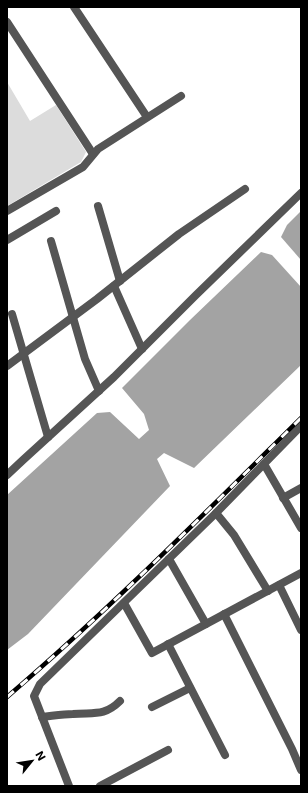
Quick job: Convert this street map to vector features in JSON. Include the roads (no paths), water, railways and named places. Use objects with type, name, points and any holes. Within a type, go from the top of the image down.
[{"type":"street","points":[[74,7],[147,117]]},
{"type":"street","points":[[7,22],[93,154]]},
{"type":"street","points":[[7,211],[83,167],[98,149],[181,96]]},
{"type":"street","points":[[7,366],[179,234],[245,189]]},
{"type":"street","points":[[7,476],[99,391],[301,193]]},
{"type":"street","points":[[98,206],[117,283],[142,349]]},
{"type":"street","points":[[7,240],[56,211]]},
{"type":"street","points":[[51,241],[85,359],[99,391]]},
{"type":"street","points":[[12,314],[48,437]]},
{"type":"street","points":[[69,786],[34,696],[40,684],[169,559],[301,426]]},
{"type":"street","points":[[264,464],[301,528]]},
{"type":"street","points":[[283,498],[301,488]]},
{"type":"street","points":[[216,512],[234,535],[268,591]]},
{"type":"street","points":[[169,559],[206,624]]},
{"type":"street","points":[[124,603],[152,653],[301,574]]},
{"type":"street","points":[[279,585],[301,630]]},
{"type":"street","points":[[224,614],[301,770]]},
{"type":"street","points":[[168,644],[225,755]]},
{"type":"street","points":[[152,707],[190,688]]},
{"type":"street","points":[[42,717],[75,713],[97,714],[114,708],[120,701]]},
{"type":"street","points":[[100,786],[168,750]]},
{"type":"railway","points":[[7,697],[120,595],[301,418]]}]
